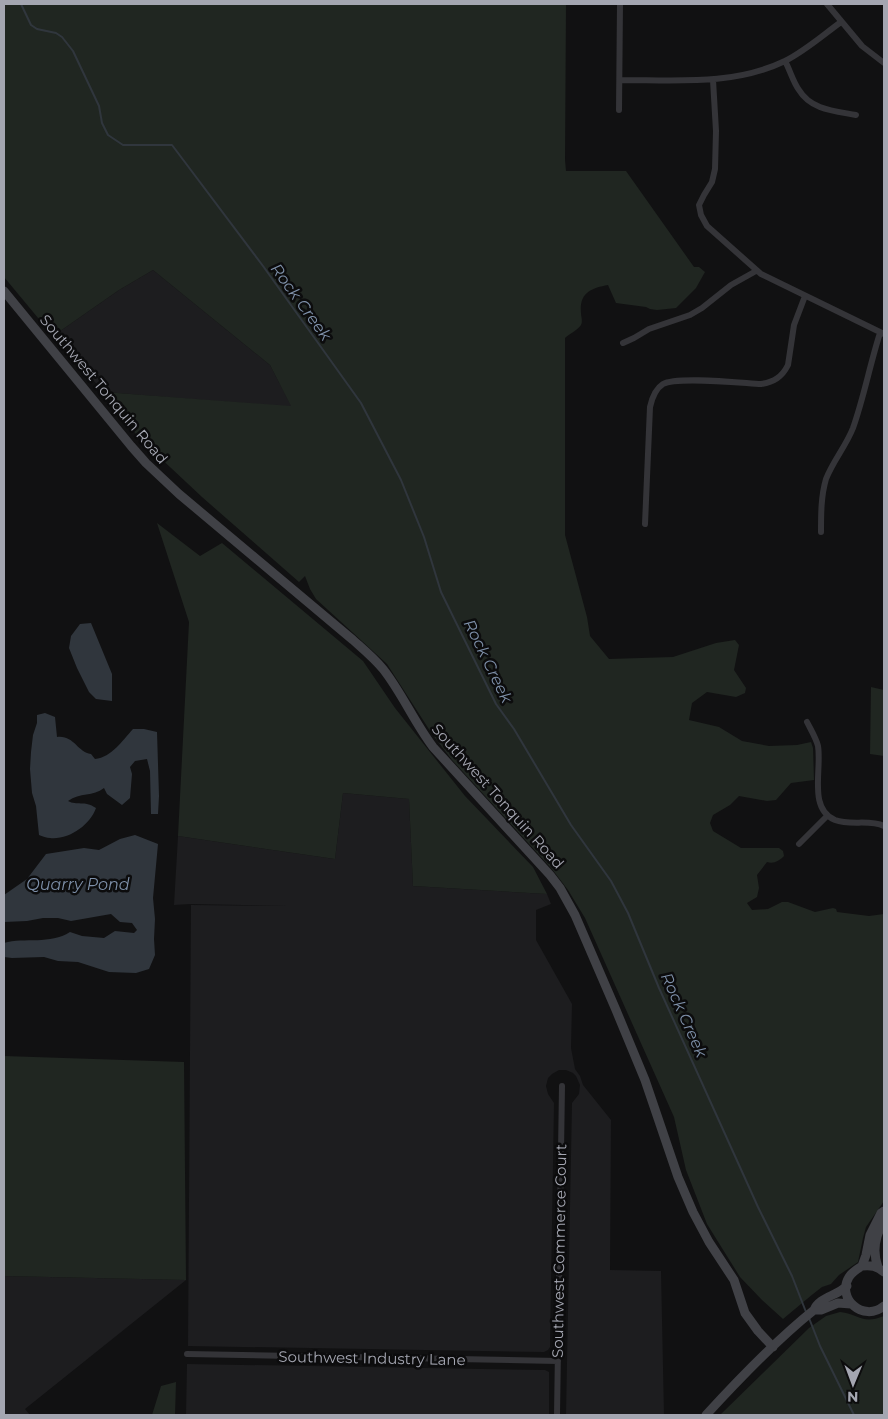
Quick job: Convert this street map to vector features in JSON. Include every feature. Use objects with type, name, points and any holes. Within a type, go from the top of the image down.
[{"type":"main road","name":"Southwest Tonquin Road","points":[[4,291],[151,468],[179,494],[376,661],[390,679],[418,726],[450,768],[560,888],[575,915],[645,1080],[678,1177],[690,1205],[706,1237],[734,1280],[746,1313],[758,1331],[773,1347]]},
{"type":"main road","points":[[706,1415],[731,1388],[814,1310],[817,1305],[842,1291],[849,1277],[862,1266],[870,1235],[881,1213],[884,1211]]},
{"type":"main road","points":[[862,1266],[881,1269],[874,1249],[884,1221]]},
{"type":"main road","points":[[846,1286],[847,1295],[852,1304],[862,1311],[869,1313],[879,1310],[884,1306]]},
{"type":"main road","points":[[814,1310],[821,1310],[838,1303],[852,1304]]},
{"type":"street","points":[[619,110],[620,4]]},
{"type":"street","points":[[827,4],[862,46],[884,63]]},
{"type":"street","points":[[620,80],[714,80],[750,74],[785,61],[811,45],[841,22]]},
{"type":"street","points":[[785,61],[798,90],[807,100],[821,108],[856,115]]},
{"type":"street","points":[[714,80],[715,169],[712,182],[699,205],[707,226],[756,271],[882,334],[870,364],[861,404],[852,431],[827,478],[822,498],[821,532]]},
{"type":"street","points":[[623,343],[649,329],[690,316],[731,285],[756,271]]},
{"type":"street","points":[[645,524],[650,407],[654,394],[663,384],[678,380],[761,384],[778,379],[788,365],[794,325],[805,296]]},
{"type":"street","points":[[807,722],[818,745],[818,794],[820,806],[827,816],[846,823],[879,823],[884,826]]},
{"type":"street","points":[[799,844],[827,816]]},
{"type":"street","name":"Southwest Commerce Court","points":[[557,1415],[562,1086]]},
{"type":"street","name":"Southwest Industry Lane","points":[[187,1354],[558,1361]]},
{"type":"shaded area","points":[[4,4],[566,4],[566,171],[626,171],[694,267],[699,267],[705,272],[696,288],[676,308],[657,310],[616,303],[608,285],[591,290],[584,296],[582,301],[581,325],[565,338],[565,535],[587,617],[590,636],[609,659],[673,657],[716,643],[735,640],[739,645],[734,670],[746,688],[745,693],[736,697],[707,692],[692,703],[689,720],[719,727],[742,741],[769,746],[797,745],[811,742],[813,748],[814,780],[791,783],[776,800],[767,801],[739,796],[730,805],[713,815],[710,823],[713,831],[741,848],[779,848],[783,851],[784,856],[782,858],[778,861],[767,862],[757,875],[759,888],[757,897],[747,903],[752,910],[768,909],[782,902],[788,902],[815,912],[833,908],[837,912],[869,916],[884,914],[884,1201],[866,1227],[858,1262],[839,1275],[831,1284],[822,1287],[783,1319],[740,1277],[707,1224],[686,1170],[674,1117],[585,918],[568,890],[552,869],[452,760],[432,734],[387,664],[316,599],[305,576],[299,582],[202,497],[139,438],[104,392],[291,406],[270,365],[153,270],[119,290],[53,336],[4,277]]},
{"type":"shaded area","points":[[153,270],[270,365],[292,407],[104,392],[53,336],[119,290]]},
{"type":"shaded area","points":[[157,523],[200,556],[222,543],[363,661],[395,708],[465,796],[533,867],[547,894],[413,886],[409,799],[343,793],[335,859],[178,836],[189,622]]},
{"type":"shaded area","points":[[871,687],[884,690],[884,756],[870,754]]},
{"type":"shaded area","points":[[343,793],[409,799],[413,886],[547,894],[551,904],[536,910],[536,940],[572,1004],[571,1048],[575,1069],[583,1085],[611,1120],[610,1270],[661,1271],[664,1415],[566,1415],[572,1103],[579,1094],[580,1085],[576,1076],[566,1070],[559,1070],[552,1074],[548,1078],[546,1086],[548,1094],[554,1103],[550,1347],[548,1350],[544,1352],[188,1346],[191,905],[288,906],[190,904],[174,905],[178,836],[335,859]]},
{"type":"shaded area","points":[[4,1056],[184,1062],[186,1280],[4,1276]]},
{"type":"shaded area","points":[[4,1276],[186,1280],[25,1409],[30,1415],[4,1415]]},
{"type":"shaded area","points":[[840,1312],[865,1319],[884,1316],[884,1415],[720,1415],[809,1328],[826,1316]]},
{"type":"shaded area","points":[[187,1364],[545,1370],[549,1372],[549,1415],[186,1415]]},
{"type":"shaded area","points":[[176,1382],[175,1415],[152,1415],[161,1386]]},
{"type":"water","points":[[91,623],[112,674],[112,701],[96,699],[89,692],[69,648],[71,636],[80,624]]},
{"type":"water","points":[[45,713],[55,717],[57,737],[63,737],[72,741],[95,759],[112,752],[133,729],[157,732],[158,814],[151,814],[150,771],[147,759],[135,761],[130,767],[132,774],[130,798],[122,805],[107,794],[104,788],[95,793],[77,796],[68,801],[88,804],[96,808],[89,820],[78,830],[64,837],[50,838],[39,835],[30,769],[37,715]]},
{"type":"water","name":"Quarry Pond","points":[[135,835],[158,844],[153,898],[155,955],[149,969],[136,973],[109,972],[78,962],[58,961],[44,957],[4,957],[4,943],[12,941],[46,940],[70,932],[82,936],[104,938],[115,931],[134,933],[137,930],[132,923],[120,922],[111,914],[71,921],[58,918],[43,918],[4,922],[4,895],[27,879],[46,854],[84,848],[99,850],[120,839]]},
{"type":"waterway","name":"Rock Creek","points":[[21,4],[31,25],[37,29],[56,33],[62,37],[73,51],[99,106],[102,123],[108,135],[123,145],[172,145],[263,266],[361,403],[401,480],[424,537],[441,592],[496,704],[514,729],[571,825],[611,881],[628,913],[659,988],[758,1207],[792,1276],[806,1312]]},
{"type":"waterway","name":"Rock Creek","points":[[809,1318],[820,1346],[854,1415]]}]
